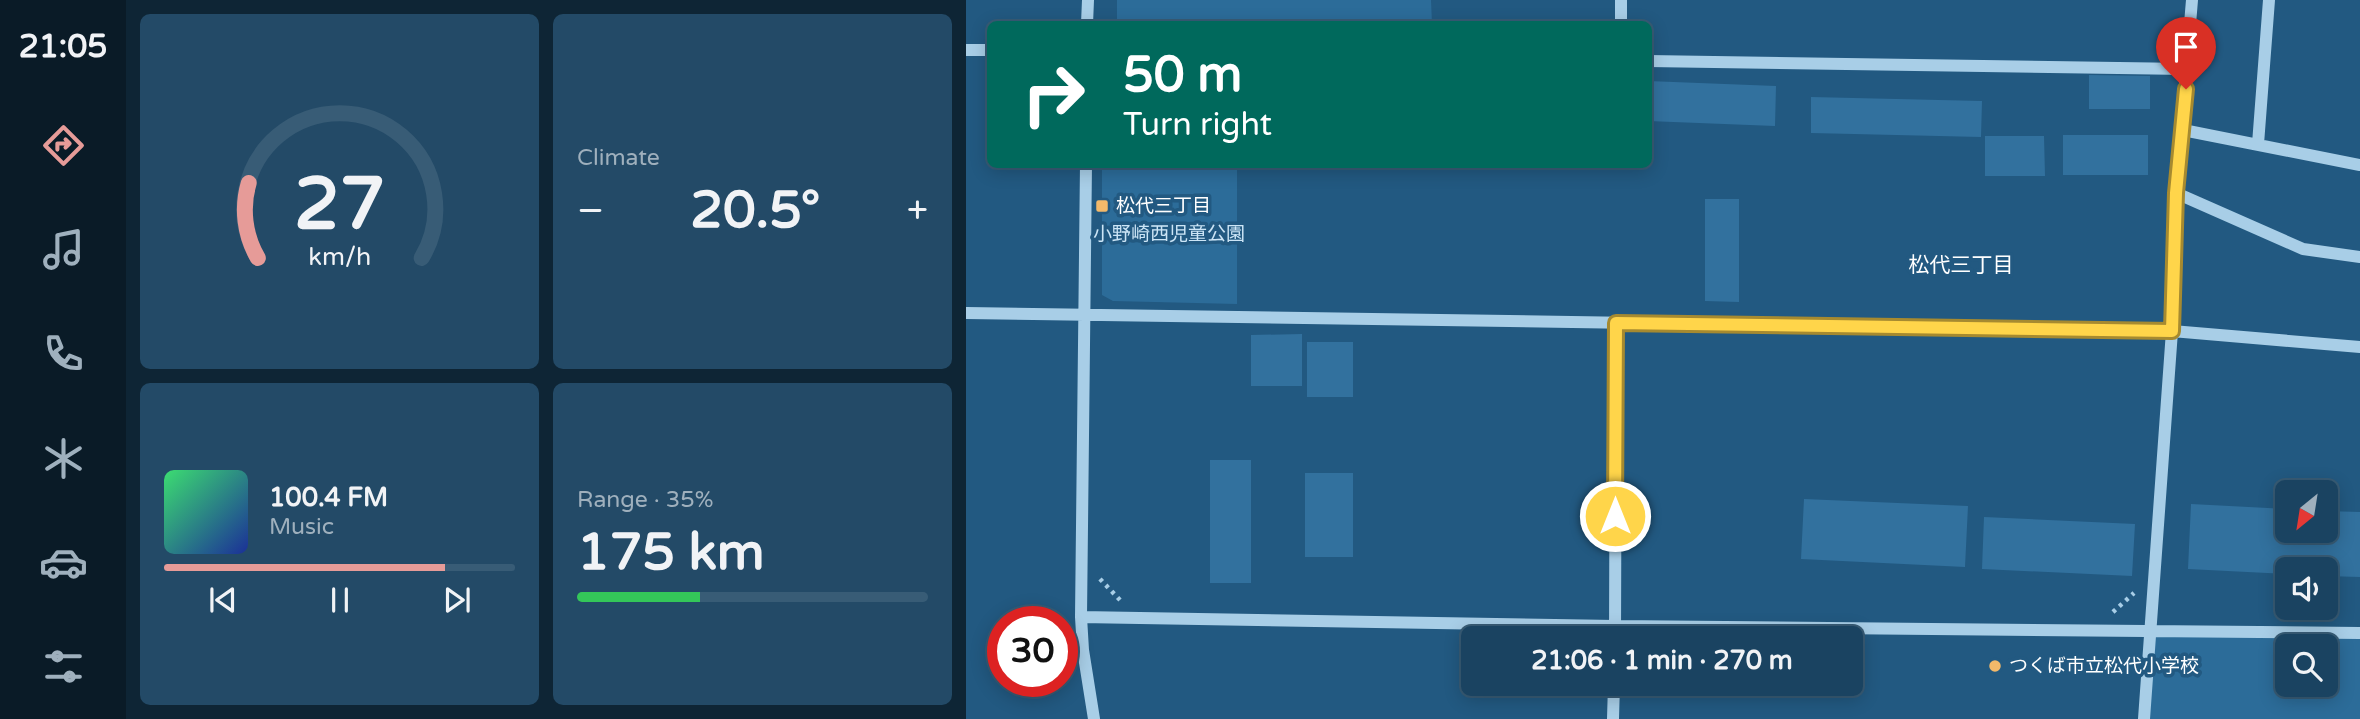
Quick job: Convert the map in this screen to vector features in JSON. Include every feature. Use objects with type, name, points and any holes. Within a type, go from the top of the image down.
[{"type":"street","points":[[1087,21],[1088,0]]},
{"type":"street","points":[[1621,0],[1621,21]]},
{"type":"street","points":[[2144,719],[2172,331],[2176,193],[2192,0]]},
{"type":"street","points":[[2258,144],[2269,0]]},
{"type":"street","points":[[966,50],[987,50]]},
{"type":"street","points":[[1652,61],[2187,69]]},
{"type":"street","points":[[2183,130],[2360,164]]},
{"type":"street","points":[[1086,168],[1081,617],[1083,650],[1094,719]]},
{"type":"street","points":[[2176,193],[2303,249],[2360,257]]},
{"type":"street","points":[[966,313],[2172,331],[2360,347]]},
{"type":"street","points":[[1615,626],[1616,323]]},
{"type":"street","points":[[1081,617],[1461,628]]},
{"type":"street","points":[[1863,632],[2360,633]]},
{"type":"street","points":[[1613,719],[1614,696]]},
{"type":"path","points":[[1098,577],[1120,600],[1133,601]]},
{"type":"path","points":[[2101,612],[2115,612],[2140,587]]},
{"type":"green space","points":[[1117,0],[1431,0],[1432,21],[1117,21]]},
{"type":"green space","name":"小野崎西児童公園","points":[[1102,168],[1237,168],[1237,304],[1113,301],[1102,295]]},
{"type":"green space","points":[[2151,631],[2360,633],[2360,719],[2144,719]]},
{"type":"building","points":[[2089,75],[2150,76],[2150,109],[2089,109]]},
{"type":"building","points":[[1652,81],[1776,86],[1775,126],[1652,121]]},
{"type":"building","points":[[1811,97],[1982,101],[1981,137],[1811,133]]},
{"type":"building","points":[[2063,135],[2148,135],[2148,175],[2063,175]]},
{"type":"building","points":[[1985,136],[2044,136],[2045,176],[1985,176]]},
{"type":"building","points":[[1705,199],[1739,199],[1739,302],[1705,301]]},
{"type":"building","points":[[1302,334],[1302,386],[1251,386],[1251,335]]},
{"type":"building","points":[[1307,342],[1353,342],[1353,397],[1307,397]]},
{"type":"building","points":[[1210,460],[1251,460],[1251,583],[1210,583]]},
{"type":"building","points":[[1305,473],[1353,473],[1353,557],[1305,557]]},
{"type":"building","points":[[1804,499],[1968,506],[1965,567],[1801,559]]},
{"type":"building","points":[[2191,504],[2275,508],[2275,543],[2338,543],[2338,511],[2360,512],[2360,577],[2338,576],[2338,557],[2275,557],[2275,573],[2188,569]]},
{"type":"building","points":[[1984,517],[2135,524],[2132,576],[1982,569]]},
{"type":"place","name":"松代三丁目","points":[[1102,206]]},
{"type":"place","name":"つくば市立松代小学校","points":[[1995,666]]},
{"type":"district","name":"松代三丁目","points":[[1961,265]]},
{"type":"route","points":[[1615,516],[1616,323],[2172,331],[2176,193],[2186,89]]}]
